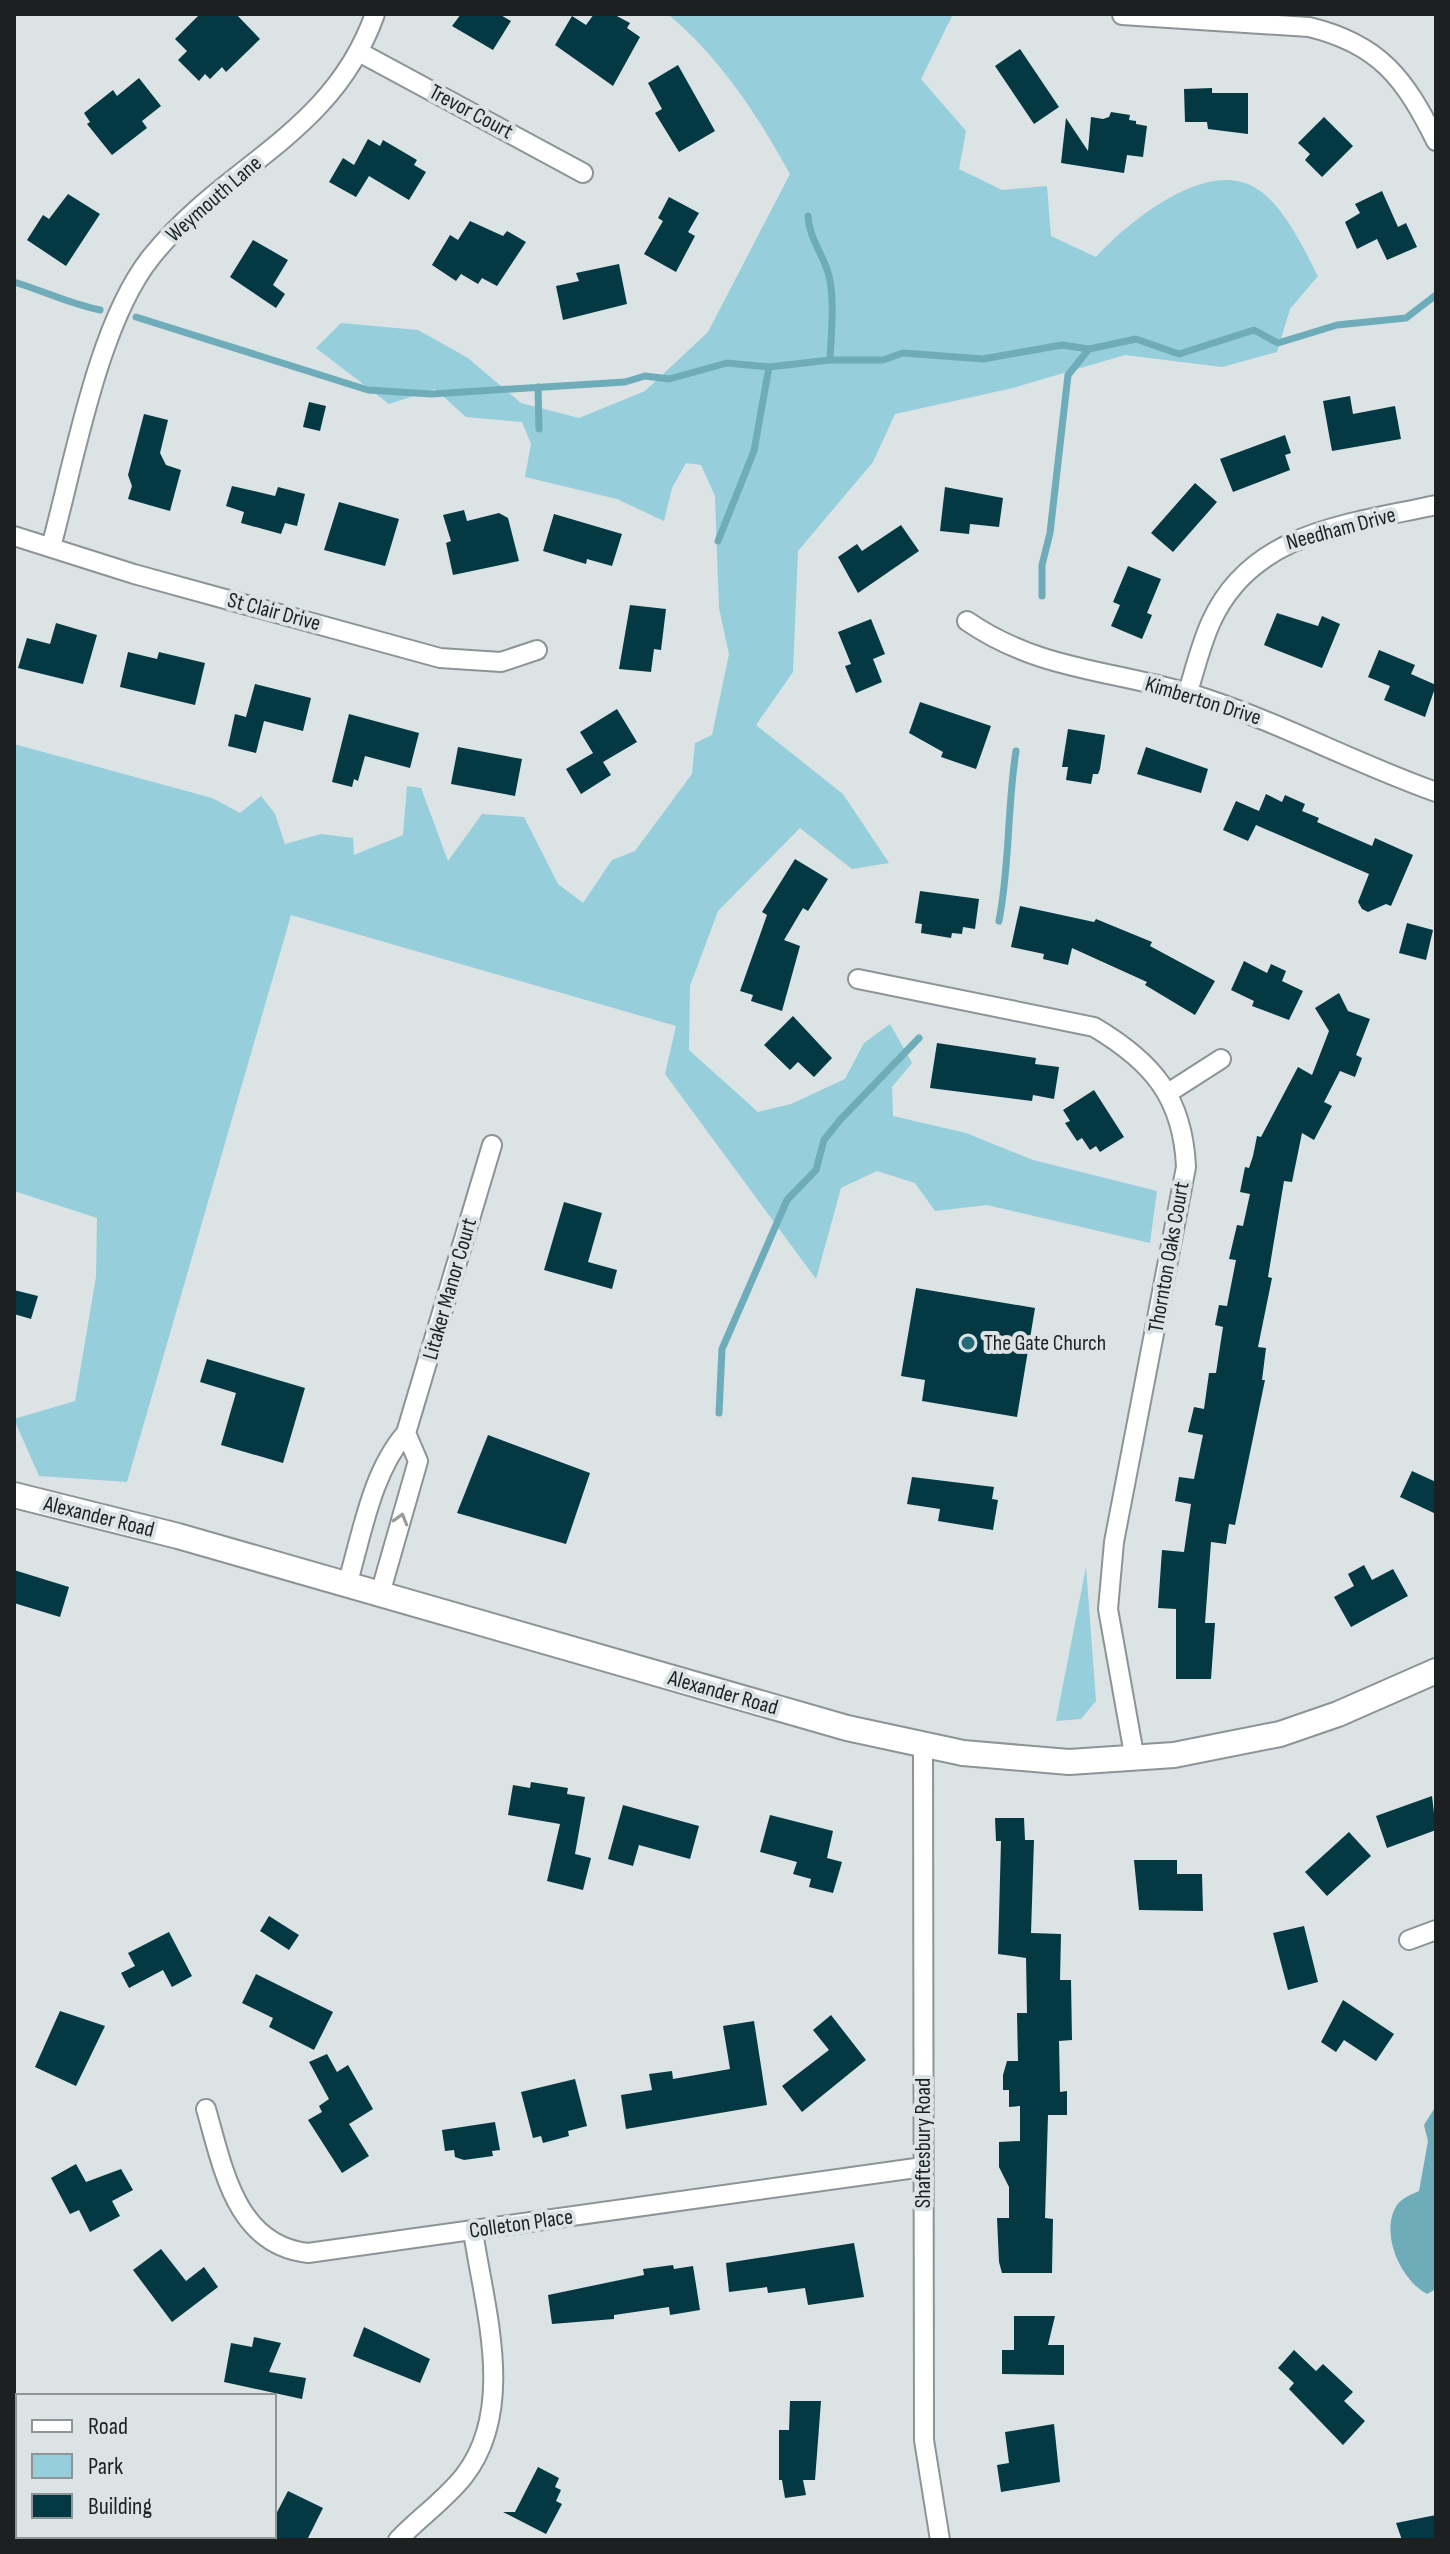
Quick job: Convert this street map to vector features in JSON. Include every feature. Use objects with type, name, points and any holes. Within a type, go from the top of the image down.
[{"type":"street","name":"Weymouth Lane","points":[[51,547],[104,354],[126,295],[175,228],[314,115],[341,82],[359,52],[375,14]]},
{"type":"street","points":[[1122,15],[1309,27],[1336,34],[1372,53],[1403,82],[1436,141]]},
{"type":"street","name":"Trevor Court","points":[[359,52],[583,173]]},
{"type":"street","name":"Needham Drive","points":[[1188,692],[1212,620],[1228,592],[1264,555],[1307,534],[1436,505]]},
{"type":"street","name":"St Clair Drive","points":[[14,536],[440,658],[501,662],[537,650]]},
{"type":"street","name":"Kimberton Drive","points":[[967,621],[1008,646],[1044,661],[1188,692],[1328,745],[1436,792]]},
{"type":"street","name":"Thornton Oaks Court","points":[[858,979],[1094,1027],[1123,1044],[1148,1066],[1168,1093],[1185,1141],[1186,1167],[1114,1542],[1108,1609],[1135,1760]]},
{"type":"street","points":[[1168,1093],[1221,1059]]},
{"type":"street","name":"Litaker Manor Court","points":[[347,1585],[378,1480],[390,1451],[406,1433],[492,1145]]},
{"type":"street","points":[[380,1594],[418,1461],[406,1433]]},
{"type":"street","name":"Alexander Road","points":[[14,1495],[178,1536],[713,1691],[923,1745],[1033,1761],[1135,1760],[1280,1734],[1338,1714],[1436,1671]]},
{"type":"street","name":"Shaftesbury Road","points":[[923,1745],[924,2440],[940,2540]]},
{"type":"street","points":[[1409,1940],[1436,1930]]},
{"type":"street","name":"Colleton Place","points":[[206,2109],[236,2202],[248,2222],[285,2248],[308,2253],[923,2167]]},
{"type":"street","points":[[398,2540],[464,2476],[486,2433],[493,2379],[473,2231]]},
{"type":"green space","points":[[668,14],[953,14],[921,79],[966,131],[959,169],[1002,190],[1047,186],[1051,236],[1096,257],[1127,227],[1169,198],[1213,181],[1234,181],[1254,187],[1274,204],[1291,227],[1318,276],[1290,309],[1277,352],[1222,367],[1125,355],[1013,388],[895,414],[873,462],[798,551],[793,672],[756,725],[843,794],[889,863],[852,869],[800,828],[718,911],[690,986],[689,1050],[758,1112],[791,1104],[845,1079],[864,1043],[890,1024],[912,1063],[892,1087],[893,1116],[966,1133],[1033,1160],[1157,1191],[1150,1243],[987,1205],[935,1211],[915,1183],[877,1171],[841,1188],[816,1279],[665,1074],[676,1026],[291,915],[127,1482],[39,1476],[14,1419],[75,1401],[96,1277],[97,1218],[14,1191],[14,744],[212,798],[240,813],[261,796],[275,814],[285,844],[321,834],[353,838],[354,855],[403,835],[407,786],[421,788],[448,861],[482,814],[524,817],[558,884],[583,903],[612,860],[635,851],[692,774],[695,743],[712,735],[729,654],[719,608],[715,496],[701,465],[686,463],[672,488],[664,521],[617,499],[525,477],[531,444],[522,422],[466,417],[435,389],[389,404],[316,348],[341,323],[418,330],[468,358],[521,403],[579,418],[645,391],[708,332],[790,174],[721,68]]},
{"type":"green space","points":[[1086,1567],[1096,1701],[1081,1719],[1056,1721]]},
{"type":"shaded area","points":[[1434,2109],[1436,2289],[1427,2294],[1401,2267],[1390,2229],[1397,2205],[1419,2191],[1428,2141],[1424,2125]]},
{"type":"building","points":[[200,14],[236,14],[260,39],[226,72],[222,67],[210,79],[205,74],[199,81],[178,60],[187,51],[175,39]]},
{"type":"building","points":[[461,14],[499,14],[511,21],[493,50],[452,26]]},
{"type":"building","points":[[594,14],[613,14],[630,23],[627,28],[640,37],[613,86],[555,45],[572,16],[586,25]]},
{"type":"building","points":[[1020,49],[1059,107],[1034,124],[995,66]]},
{"type":"building","points":[[678,65],[715,131],[679,152],[655,113],[662,109],[648,83]]},
{"type":"building","points":[[139,78],[161,106],[142,121],[147,128],[112,155],[87,124],[90,122],[84,113],[113,90],[117,96]]},
{"type":"building","points":[[1212,88],[1212,93],[1248,93],[1248,134],[1208,129],[1207,122],[1185,122],[1184,89]]},
{"type":"building","points":[[1111,112],[1130,115],[1129,120],[1147,126],[1143,157],[1127,155],[1124,173],[1061,163],[1066,118],[1088,151],[1091,117],[1103,119],[1109,117]]},
{"type":"building","points":[[1324,117],[1353,146],[1322,177],[1305,160],[1310,154],[1298,143]]},
{"type":"building","points":[[368,139],[380,146],[383,140],[417,160],[414,165],[426,172],[409,200],[369,176],[356,197],[329,182],[343,158],[354,165]]},
{"type":"building","points":[[1382,191],[1398,227],[1406,223],[1417,247],[1387,260],[1377,239],[1357,249],[1345,222],[1360,213],[1355,204]]},
{"type":"building","points":[[68,194],[100,214],[66,266],[27,240],[43,215],[49,219]]},
{"type":"building","points":[[669,197],[699,213],[688,232],[695,236],[676,272],[644,254],[663,221],[658,218]]},
{"type":"building","points":[[470,221],[503,236],[507,231],[526,242],[497,286],[482,278],[478,284],[461,274],[456,281],[432,265],[450,235],[458,240]]},
{"type":"building","points":[[253,240],[288,260],[273,285],[285,294],[276,308],[230,277]]},
{"type":"building","points":[[619,264],[627,304],[563,320],[556,286],[579,281],[576,273]]},
{"type":"building","points":[[1350,396],[1353,414],[1395,406],[1401,439],[1332,451],[1323,401]]},
{"type":"building","points":[[309,402],[326,406],[320,431],[303,427]]},
{"type":"building","points":[[144,414],[168,420],[160,453],[166,465],[181,470],[170,511],[128,499],[132,486],[128,475]]},
{"type":"building","points":[[1285,435],[1291,453],[1285,455],[1290,470],[1233,492],[1220,459]]},
{"type":"building","points":[[1195,483],[1217,502],[1173,552],[1151,533]]},
{"type":"building","points":[[232,486],[275,496],[278,487],[305,494],[297,526],[285,523],[281,534],[241,523],[244,512],[226,506]]},
{"type":"building","points":[[945,487],[1003,498],[999,527],[970,524],[969,534],[940,531]]},
{"type":"building","points":[[339,502],[399,519],[385,566],[324,550]]},
{"type":"building","points":[[464,510],[467,521],[499,513],[508,518],[519,561],[453,575],[446,543],[451,541],[443,515]]},
{"type":"building","points":[[554,514],[622,534],[612,566],[587,559],[586,564],[543,551]]},
{"type":"building","points":[[901,525],[919,551],[858,593],[838,557],[857,544],[862,551]]},
{"type":"building","points":[[1128,566],[1161,579],[1147,613],[1152,615],[1142,639],[1111,626],[1120,605],[1113,602]]},
{"type":"building","points":[[630,605],[666,609],[661,650],[654,649],[651,672],[619,669]]},
{"type":"building","points":[[1277,613],[1318,626],[1322,616],[1340,624],[1322,668],[1264,645]]},
{"type":"building","points":[[871,619],[885,654],[873,659],[882,682],[856,693],[845,666],[851,664],[838,632]]},
{"type":"building","points":[[56,623],[97,635],[83,684],[18,668],[27,638],[50,644]]},
{"type":"building","points":[[1379,650],[1415,665],[1411,674],[1436,685],[1425,717],[1384,700],[1390,686],[1368,677]]},
{"type":"building","points":[[128,652],[157,659],[159,652],[205,663],[195,705],[120,687]]},
{"type":"building","points":[[255,684],[311,698],[303,731],[264,721],[256,753],[228,746],[235,714],[246,717]]},
{"type":"building","points":[[920,702],[991,726],[976,769],[941,757],[943,752],[909,733]]},
{"type":"building","points":[[617,709],[637,742],[603,762],[611,775],[581,794],[566,769],[593,753],[580,732]]},
{"type":"building","points":[[349,714],[419,733],[410,768],[365,756],[358,781],[354,779],[352,787],[332,782]]},
{"type":"building","points":[[1068,729],[1105,735],[1100,769],[1098,774],[1093,774],[1091,784],[1066,780],[1068,767],[1062,767]]},
{"type":"building","points":[[458,747],[522,759],[515,796],[451,784]]},
{"type":"building","points":[[1146,747],[1208,769],[1201,793],[1137,774]]},
{"type":"building","points":[[1266,794],[1282,802],[1285,795],[1305,804],[1302,811],[1319,818],[1317,822],[1372,846],[1375,838],[1413,855],[1391,906],[1386,904],[1368,912],[1362,909],[1358,902],[1369,874],[1256,825],[1248,841],[1223,830],[1236,801],[1259,811]]},
{"type":"building","points":[[795,859],[828,879],[808,911],[803,908],[784,940],[800,946],[782,1011],[751,1001],[753,995],[740,991],[767,915],[762,912]]},
{"type":"building","points":[[920,891],[979,899],[975,929],[963,927],[962,934],[952,933],[951,938],[921,933],[922,924],[915,923]]},
{"type":"building","points":[[1020,906],[1094,922],[1096,919],[1152,942],[1150,946],[1215,981],[1195,1015],[1145,985],[1147,982],[1072,948],[1068,965],[1043,959],[1044,954],[1011,947]]},
{"type":"building","points":[[1407,923],[1433,930],[1426,960],[1399,953]]},
{"type":"building","points":[[1244,961],[1267,973],[1271,964],[1286,971],[1282,981],[1303,991],[1289,1020],[1252,1006],[1254,1001],[1231,990]]},
{"type":"building","points":[[1339,993],[1348,1011],[1370,1019],[1356,1055],[1362,1058],[1355,1077],[1340,1071],[1324,1102],[1332,1106],[1314,1140],[1302,1133],[1292,1182],[1284,1181],[1268,1277],[1272,1278],[1258,1347],[1266,1348],[1262,1380],[1265,1380],[1235,1525],[1229,1524],[1226,1544],[1211,1542],[1205,1623],[1215,1623],[1211,1679],[1176,1679],[1176,1609],[1158,1608],[1162,1550],[1184,1552],[1191,1504],[1175,1501],[1179,1477],[1194,1479],[1203,1435],[1188,1432],[1194,1407],[1204,1409],[1209,1373],[1216,1373],[1223,1327],[1215,1325],[1219,1305],[1227,1306],[1236,1260],[1229,1259],[1237,1225],[1243,1226],[1250,1194],[1240,1192],[1245,1167],[1249,1168],[1257,1136],[1261,1137],[1298,1067],[1312,1075],[1329,1031],[1315,1008]]},
{"type":"building","points":[[793,1016],[832,1058],[814,1077],[798,1062],[790,1070],[764,1045]]},
{"type":"building","points":[[937,1043],[1036,1058],[1035,1064],[1059,1067],[1054,1099],[1033,1095],[1032,1101],[930,1088]]},
{"type":"building","points":[[1094,1090],[1124,1137],[1100,1152],[1096,1146],[1090,1150],[1082,1138],[1077,1141],[1065,1123],[1070,1121],[1063,1110]]},
{"type":"building","points":[[564,1202],[602,1213],[588,1262],[617,1270],[612,1289],[544,1270]]},
{"type":"building","name":"The Gate Church","points":[[916,1288],[1035,1308],[1017,1417],[922,1401],[925,1380],[901,1376]]},
{"type":"building","points":[[14,1290],[38,1296],[31,1319],[14,1314]]},
{"type":"building","points":[[207,1359],[305,1388],[283,1463],[221,1445],[236,1393],[200,1382]]},
{"type":"building","points":[[488,1435],[590,1473],[566,1544],[457,1513]]},
{"type":"building","points":[[1412,1471],[1436,1482],[1436,1514],[1400,1497]]},
{"type":"building","points":[[912,1477],[994,1487],[992,1499],[998,1500],[993,1530],[938,1521],[940,1509],[907,1504]]},
{"type":"building","points":[[1364,1565],[1372,1580],[1393,1569],[1408,1596],[1351,1627],[1334,1597],[1354,1586],[1348,1574]]},
{"type":"building","points":[[14,1570],[69,1587],[60,1617],[14,1603]]},
{"type":"building","points":[[531,1782],[568,1788],[567,1794],[585,1797],[575,1854],[591,1858],[583,1890],[547,1881],[560,1824],[508,1815],[513,1785],[530,1788]]},
{"type":"building","points":[[1432,1796],[1436,1830],[1387,1848],[1376,1816]]},
{"type":"building","points":[[623,1805],[699,1826],[690,1859],[639,1845],[633,1866],[608,1859]]},
{"type":"building","points":[[770,1815],[833,1831],[827,1858],[842,1862],[833,1893],[809,1887],[811,1879],[793,1874],[797,1862],[760,1852]]},
{"type":"building","points":[[995,1818],[1024,1818],[1025,1840],[1034,1840],[1031,1933],[1061,1934],[1060,1980],[1071,1980],[1072,2040],[1059,2041],[1060,2092],[1067,2091],[1067,2115],[1048,2115],[1045,2218],[1053,2219],[1052,2273],[1002,2273],[999,2262],[997,2218],[1009,2218],[1009,2187],[999,2167],[999,2142],[1020,2141],[1020,2106],[1009,2107],[1009,2090],[1003,2090],[1003,2075],[1007,2061],[1018,2061],[1017,2013],[1027,2013],[1026,1958],[998,1954],[1001,1841],[996,1841]]},
{"type":"building","points":[[1349,1832],[1371,1856],[1327,1896],[1305,1872]]},
{"type":"building","points":[[1134,1860],[1177,1860],[1177,1874],[1202,1874],[1203,1911],[1139,1910]]},
{"type":"building","points":[[269,1916],[299,1935],[289,1950],[260,1931]]},
{"type":"building","points":[[1304,1926],[1318,1982],[1288,1990],[1273,1933]]},
{"type":"building","points":[[169,1932],[192,1976],[172,1987],[163,1970],[129,1988],[121,1973],[135,1966],[128,1953]]},
{"type":"building","points":[[256,1974],[333,2012],[314,2050],[269,2027],[273,2018],[242,2003]]},
{"type":"building","points":[[1343,2000],[1394,2034],[1376,2061],[1344,2040],[1336,2052],[1321,2042]]},
{"type":"building","points":[[60,2011],[105,2026],[76,2086],[35,2067]]},
{"type":"building","points":[[831,2015],[866,2060],[802,2112],[782,2086],[829,2050],[813,2030]]},
{"type":"building","points":[[754,2021],[767,2105],[626,2129],[621,2095],[652,2090],[649,2074],[672,2071],[673,2079],[730,2069],[723,2026]]},
{"type":"building","points":[[327,2054],[337,2072],[348,2065],[373,2109],[349,2124],[369,2156],[342,2173],[308,2120],[322,2112],[319,2106],[329,2099],[309,2062]]},
{"type":"building","points":[[575,2079],[587,2126],[568,2131],[569,2136],[543,2143],[541,2136],[533,2138],[521,2092]]},
{"type":"building","points":[[495,2122],[500,2150],[492,2151],[493,2156],[464,2160],[455,2157],[454,2150],[445,2151],[442,2130]]},
{"type":"building","points":[[76,2164],[86,2182],[121,2169],[133,2190],[112,2201],[120,2216],[90,2232],[79,2210],[70,2214],[51,2178]]},
{"type":"building","points":[[854,2243],[864,2297],[808,2305],[805,2288],[768,2293],[767,2287],[729,2292],[726,2263]]},
{"type":"building","points":[[161,2249],[186,2281],[204,2267],[218,2287],[172,2322],[133,2270]]},
{"type":"building","points":[[673,2265],[674,2269],[693,2266],[700,2310],[670,2315],[669,2307],[614,2315],[614,2319],[552,2324],[548,2295],[644,2275],[643,2269]]},
{"type":"building","points":[[1014,2316],[1055,2316],[1048,2345],[1064,2345],[1064,2375],[1002,2374],[1002,2350],[1014,2350]]},
{"type":"building","points":[[364,2327],[430,2359],[420,2383],[353,2356]]},
{"type":"building","points":[[254,2337],[281,2343],[269,2372],[306,2378],[302,2399],[224,2382],[231,2343],[252,2347]]},
{"type":"building","points":[[1294,2350],[1316,2371],[1323,2364],[1353,2392],[1344,2401],[1365,2421],[1343,2445],[1289,2389],[1294,2383],[1278,2368]]},
{"type":"building","points":[[790,2401],[821,2401],[815,2480],[803,2480],[806,2495],[785,2498],[782,2480],[779,2480],[779,2430],[789,2430]]},
{"type":"building","points":[[1054,2424],[1060,2482],[1001,2492],[997,2465],[1009,2463],[1005,2432]]},
{"type":"building","points":[[538,2467],[559,2478],[555,2487],[561,2490],[556,2501],[562,2504],[546,2534],[503,2512],[515,2512]]},
{"type":"building","points":[[288,2491],[323,2508],[307,2540],[274,2540],[276,2514]]},
{"type":"building","points":[[1436,2515],[1436,2540],[1402,2540],[1396,2523]]},
{"type":"waterway","points":[[808,216],[831,286],[830,360]]},
{"type":"waterway","points":[[14,282],[100,310]]},
{"type":"waterway","points":[[136,317],[368,390],[431,394],[625,382],[645,376],[669,379],[727,363],[769,367],[830,360],[883,360],[903,353],[983,359],[1062,345],[1089,349],[1136,339],[1179,354],[1254,330],[1278,343],[1337,325],[1406,318],[1436,295]]},
{"type":"waterway","points":[[1042,596],[1042,565],[1050,533],[1068,375],[1089,349]]},
{"type":"waterway","points":[[718,541],[754,451],[769,367]]},
{"type":"waterway","points":[[538,387],[539,429]]},
{"type":"waterway","points":[[999,921],[1016,751]]},
{"type":"waterway","points":[[719,1413],[722,1349],[787,1200],[816,1170],[824,1140],[840,1120],[919,1038]]},
{"type":"place","name":"The Gate Church","points":[[968,1343]]}]
